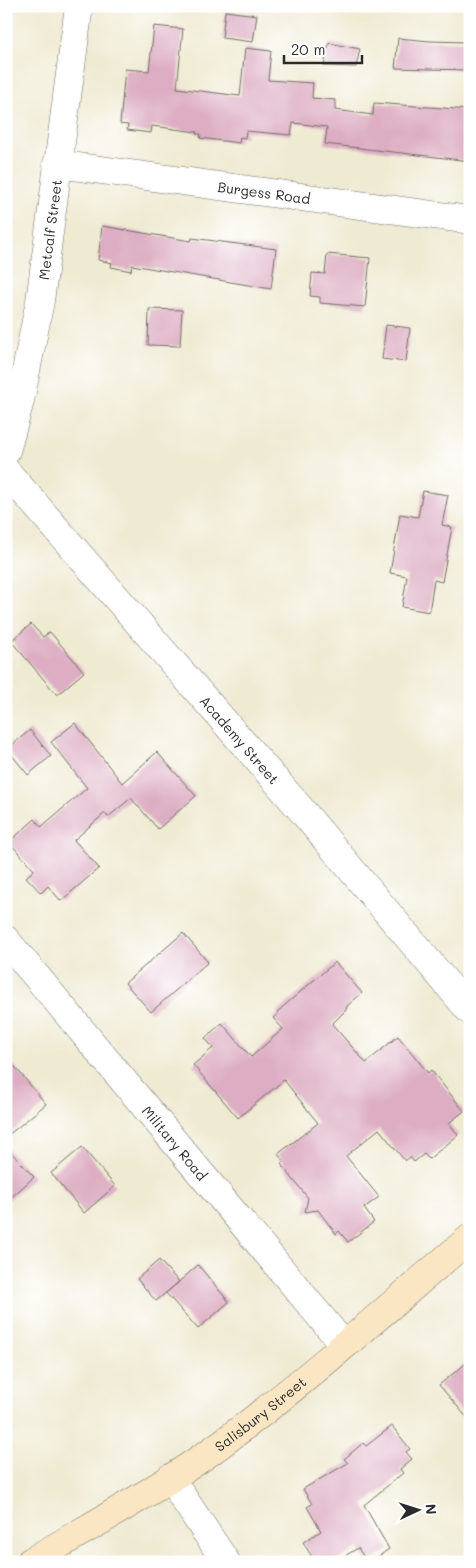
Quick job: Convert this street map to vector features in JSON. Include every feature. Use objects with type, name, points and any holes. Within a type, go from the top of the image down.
[{"type":"main road","name":"Salisbury Street","points":[[30,1562],[170,1478],[219,1445],[260,1414],[470,1238]]},
{"type":"street","name":"Metcalf Street","points":[[6,450],[20,401],[40,301],[57,164],[80,6]]},
{"type":"street","name":"Burgess Road","points":[[57,164],[470,220]]},
{"type":"street","name":"Academy Street","points":[[6,471],[298,806],[470,1011]]},
{"type":"street","name":"Military Road","points":[[6,940],[344,1344]]},
{"type":"street","points":[[170,1478],[226,1562]]},
{"type":"building","points":[[225,11],[257,15],[253,42],[222,38]]},
{"type":"building","points":[[154,26],[183,29],[177,88],[240,96],[245,48],[271,51],[268,80],[313,83],[312,98],[335,100],[335,110],[373,115],[374,103],[470,110],[470,161],[325,144],[327,127],[293,123],[291,135],[246,131],[245,138],[240,137],[239,143],[200,138],[201,134],[196,134],[197,132],[152,126],[151,133],[127,130],[128,125],[120,124],[125,69],[149,71]]},
{"type":"building","points":[[398,38],[466,42],[465,70],[395,68]]},
{"type":"building","points":[[329,43],[360,49],[356,67],[324,66]]},
{"type":"building","points":[[102,226],[191,241],[192,238],[276,249],[271,289],[132,265],[131,271],[111,267],[112,263],[98,260]]},
{"type":"building","points":[[327,254],[370,258],[365,307],[320,303],[320,297],[310,296],[312,273],[325,274]]},
{"type":"building","points":[[149,309],[182,310],[180,346],[148,345]]},
{"type":"building","points":[[386,325],[410,328],[406,362],[382,359]]},
{"type":"building","points":[[423,491],[448,495],[442,525],[452,527],[442,582],[434,580],[429,612],[402,607],[407,576],[390,573],[400,514],[418,517]]},
{"type":"building","points":[[31,624],[43,637],[50,632],[84,672],[57,695],[11,641]]},
{"type":"building","points":[[75,723],[122,783],[157,752],[196,796],[158,829],[131,798],[108,817],[105,813],[74,840],[99,868],[61,901],[48,886],[41,893],[26,877],[34,870],[9,842],[35,819],[41,827],[87,788],[51,742]]},
{"type":"building","points":[[30,730],[51,756],[28,775],[7,749]]},
{"type":"building","points":[[183,933],[208,962],[151,1012],[125,983]]},
{"type":"building","points":[[335,962],[362,993],[347,1006],[346,1010],[332,1024],[366,1063],[398,1036],[428,1073],[431,1070],[464,1111],[449,1123],[458,1135],[429,1159],[424,1154],[414,1162],[410,1157],[405,1161],[379,1129],[346,1156],[379,1197],[364,1208],[374,1222],[348,1242],[339,1231],[336,1234],[318,1210],[305,1212],[308,1198],[281,1164],[284,1162],[278,1154],[318,1123],[284,1080],[238,1118],[193,1065],[213,1048],[205,1038],[222,1023],[251,1057],[283,1029],[273,1018],[278,1014],[277,1012]]},
{"type":"building","points":[[6,1056],[46,1104],[6,1137]]},
{"type":"building","points":[[6,1147],[34,1177],[6,1202]]},
{"type":"building","points":[[82,1147],[115,1186],[84,1213],[51,1173]]},
{"type":"building","points":[[159,1260],[179,1282],[156,1301],[137,1279]]},
{"type":"building","points":[[198,1265],[229,1302],[198,1329],[166,1293]]},
{"type":"building","points":[[470,1360],[470,1421],[439,1385]]},
{"type":"building","points":[[392,1426],[410,1449],[406,1452],[412,1459],[400,1469],[403,1473],[364,1505],[389,1549],[371,1562],[367,1562],[358,1548],[335,1562],[315,1562],[303,1542],[321,1531],[307,1507],[312,1504],[303,1489],[348,1463],[344,1459],[363,1443],[366,1446]]}]
